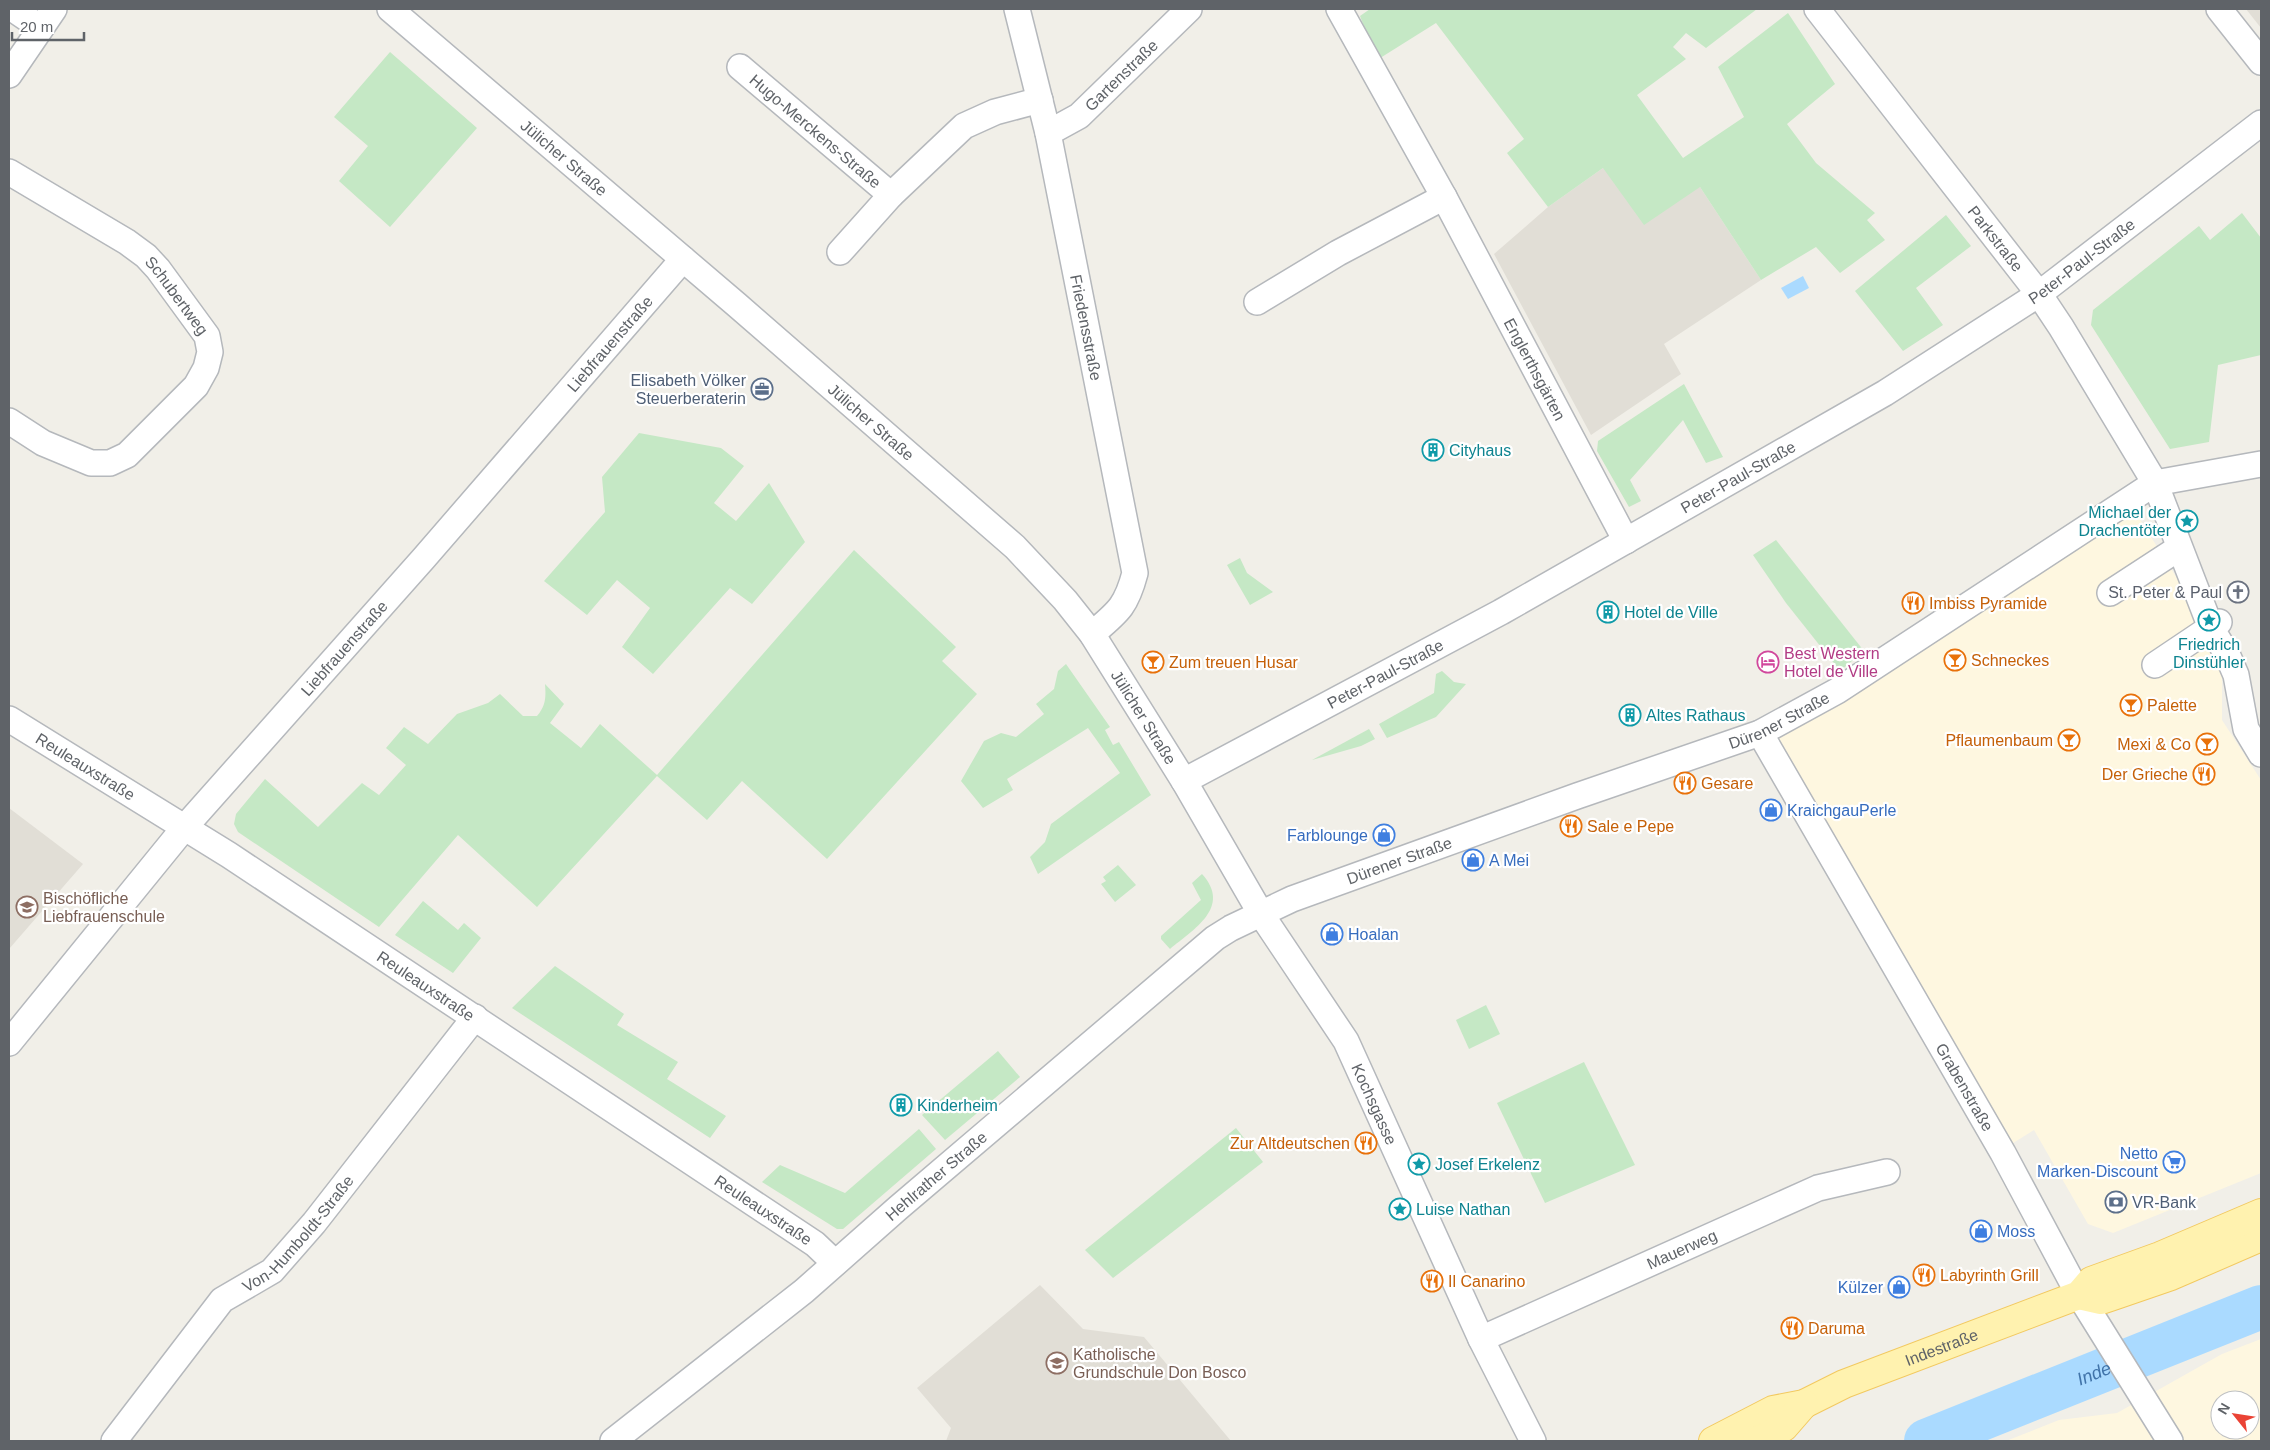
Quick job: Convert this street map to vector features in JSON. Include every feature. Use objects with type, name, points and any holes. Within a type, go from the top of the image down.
[{"type":"main road","name":"Indestraße","points":[[1713,1441],[1773,1410],[1804,1404],[1844,1384],[2079,1295],[2091,1281],[2160,1256],[2261,1213]]},
{"type":"main road","points":[[2079,1295],[2101,1300],[2171,1276],[2261,1237]]},
{"type":"main road","name":"Indestraße","points":[[1756,1441],[1784,1427],[1804,1404]]},
{"type":"street","points":[[9,75],[47,18],[13,9]]},
{"type":"street","name":"Jülicher Straße","points":[[390,9],[683,259],[1015,547],[1059,593],[1092,634],[1184,781],[1261,914]]},
{"type":"street","name":"Friedensstraße","points":[[1017,9],[1048,133],[1135,573],[1129,596],[1119,611],[1092,634]]},
{"type":"street","name":"Gartenstraße","points":[[1048,133],[1079,116],[1189,9]]},
{"type":"street","name":"Englerthsgärten","points":[[1339,9],[1444,197],[1626,541]]},
{"type":"street","name":"Parkstraße","points":[[1817,9],[2038,294],[2061,327],[2155,484],[2179,548],[2236,675],[2246,729],[2261,754]]},
{"type":"street","points":[[2219,9],[2261,62]]},
{"type":"street","name":"Hugo-Merckens-Straße","points":[[740,67],[891,195]]},
{"type":"street","name":"Hugo-Merckens-Straße","points":[[840,252],[891,195],[964,126],[994,112],[1040,100]]},
{"type":"street","name":"Peter-Paul-Straße","points":[[1184,781],[1501,612],[1885,393],[2038,294],[2261,123]]},
{"type":"street","name":"Schubertweg","points":[[9,172],[127,242],[146,256],[158,269],[207,336],[210,352],[206,368],[196,386],[126,454],[110,463],[91,463],[44,442],[9,421]]},
{"type":"street","points":[[1257,302],[1338,253],[1444,197]]},
{"type":"street","name":"Liebfrauenstraße","points":[[9,1043],[184,828],[424,558],[683,259]]},
{"type":"street","name":"Dürener Straße","points":[[1261,914],[1301,896],[1577,796],[1760,733],[1836,691],[2155,484],[2261,464]]},
{"type":"street","points":[[2110,593],[2179,548]]},
{"type":"street","points":[[2155,665],[2215,625]]},
{"type":"street","name":"Reuleauxstraße","points":[[9,719],[229,856],[475,1017],[815,1244],[835,1263]]},
{"type":"street","name":"Grabenstraße","points":[[1760,733],[2003,1153],[2079,1295],[2170,1441]]},
{"type":"street","name":"Hehlrather Straße","points":[[613,1441],[789,1303],[1215,938],[1261,914]]},
{"type":"street","name":"Kochsgasse","points":[[1261,914],[1346,1041],[1481,1339],[1534,1441]]},
{"type":"street","name":"Von-Humboldt-Straße","points":[[114,1441],[222,1300],[272,1271],[314,1223],[475,1017]]},
{"type":"street","name":"Mauerweg","points":[[1481,1339],[1818,1188],[1886,1172]]},
{"type":"shaded area","points":[[2246,9],[2261,9],[2261,28]]},
{"type":"shaded area","points":[[1603,168],[1700,187],[1761,280],[1664,344],[1681,374],[1591,435],[1494,254],[1548,207]]},
{"type":"shaded area","points":[[2134,510],[2222,650],[2222,720],[2261,780],[2261,1173],[2113,1233],[2088,1224],[2034,1130],[2010,1145],[1933,1006],[1777,739]]},
{"type":"shaded area","name":"Bischöfliche Liebfrauenschule","points":[[9,808],[83,864],[9,949]]},
{"type":"shaded area","name":"Katholische Grundschule Don Bosco","points":[[1040,1285],[1083,1329],[1144,1337],[1231,1441],[946,1441],[951,1428],[917,1388]]},
{"type":"shaded area","points":[[2261,1339],[2261,1441],[2006,1441],[2059,1420],[2117,1413],[2222,1354]]},
{"type":"green space","points":[[1370,9],[1757,9],[1706,48],[1686,33],[1673,47],[1686,59],[1637,95],[1683,158],[1744,117],[1718,67],[1788,13],[1835,84],[1787,124],[1816,163],[1875,213],[1867,220],[1885,240],[1840,273],[1816,247],[1761,280],[1700,187],[1644,225],[1603,168],[1548,207],[1507,153],[1524,139],[1436,23],[1377,60],[1360,16]]},
{"type":"green space","points":[[390,52],[477,128],[390,227],[339,181],[368,146],[334,117]]},
{"type":"green space","points":[[2242,213],[2261,238],[2261,355],[2218,365],[2209,442],[2170,449],[2091,325],[2093,310],[2199,226],[2210,240]]},
{"type":"green space","points":[[1946,215],[1971,246],[1916,288],[1943,325],[1903,351],[1855,291]]},
{"type":"green space","points":[[1684,384],[1723,457],[1706,463],[1683,420],[1630,480],[1641,501],[1629,507],[1597,451],[1598,441]]},
{"type":"green space","points":[[639,433],[721,448],[744,466],[714,503],[736,521],[769,483],[805,542],[752,604],[730,588],[653,674],[622,647],[650,608],[617,580],[587,615],[544,581],[605,512],[602,477]]},
{"type":"green space","points":[[1776,540],[1864,651],[1840,671],[1786,603],[1753,555]]},
{"type":"green space","points":[[854,550],[956,647],[942,661],[977,694],[827,859],[742,781],[707,820],[657,776],[537,907],[458,835],[379,927],[238,832],[234,824],[236,814],[265,779],[318,827],[362,783],[379,795],[406,765],[386,748],[404,727],[428,744],[457,714],[488,703],[500,694],[523,716],[537,716],[545,701],[545,684],[564,704],[550,723],[581,748],[600,724],[657,775]]},
{"type":"green space","points":[[1240,558],[1247,573],[1273,592],[1250,605],[1227,565]]},
{"type":"green space","points":[[1066,664],[1110,727],[1105,730],[1113,745],[1119,742],[1151,795],[1038,874],[1030,857],[1045,842],[1051,824],[1120,773],[1088,728],[1007,779],[1013,790],[983,808],[961,781],[984,741],[1001,733],[1016,737],[1044,714],[1036,704],[1054,689],[1058,671]]},
{"type":"green space","points":[[1442,671],[1454,682],[1466,684],[1436,717],[1387,738],[1379,724],[1434,693],[1436,674]]},
{"type":"green space","points":[[1369,729],[1375,739],[1361,746],[1312,760]]},
{"type":"green space","points":[[1118,865],[1136,885],[1115,902],[1101,884],[1106,881],[1103,877]]},
{"type":"green space","points":[[1202,874],[1210,886],[1213,897],[1211,907],[1199,925],[1170,949],[1161,939],[1161,936],[1201,900],[1192,883]]},
{"type":"green space","points":[[423,901],[458,930],[464,923],[481,938],[453,973],[395,935]]},
{"type":"green space","points":[[555,966],[624,1014],[617,1025],[678,1062],[667,1079],[726,1116],[710,1138],[512,1008]]},
{"type":"green space","points":[[1486,1005],[1500,1034],[1469,1049],[1456,1020]]},
{"type":"green space","points":[[998,1051],[1020,1077],[945,1140],[922,1115]]},
{"type":"green space","points":[[1584,1062],[1635,1165],[1545,1203],[1497,1103]]},
{"type":"green space","points":[[1236,1128],[1263,1162],[1113,1278],[1085,1250]]},
{"type":"green space","points":[[919,1129],[936,1149],[843,1229],[837,1229],[762,1182],[780,1165],[845,1193]]},
{"type":"water","points":[[1803,276],[1809,288],[1788,299],[1781,288]]},
{"type":"waterway","name":"Inde","points":[[1926,1441],[2261,1307]]},
{"type":"place","name":"Elisabeth Völker Steuerberaterin","points":[[762,389]]},
{"type":"place","name":"Cityhaus","points":[[1433,450]]},
{"type":"place","name":"Michael der Drachentöter","points":[[2187,521]]},
{"type":"place","name":"St. Peter & Paul","points":[[2238,592]]},
{"type":"place","name":"Imbiss Pyramide","points":[[1913,603]]},
{"type":"place","name":"Hotel de Ville","points":[[1608,612]]},
{"type":"place","name":"Friedrich Dinstühler","points":[[2209,620]]},
{"type":"place","name":"Schneckes","points":[[1955,660]]},
{"type":"place","name":"Zum treuen Husar","points":[[1153,662]]},
{"type":"place","name":"Best Western Hotel de Ville","points":[[1768,662]]},
{"type":"place","name":"Palette","points":[[2131,705]]},
{"type":"place","name":"Altes Rathaus","points":[[1630,715]]},
{"type":"place","name":"Pflaumenbaum","points":[[2069,740]]},
{"type":"place","name":"Mexi & Co","points":[[2207,744]]},
{"type":"place","name":"Der Grieche","points":[[2204,774]]},
{"type":"place","name":"Gesare","points":[[1685,783]]},
{"type":"place","name":"KraichgauPerle","points":[[1771,810]]},
{"type":"place","name":"Sale e Pepe","points":[[1571,826]]},
{"type":"place","name":"Farblounge","points":[[1384,835]]},
{"type":"place","name":"A Mei","points":[[1473,860]]},
{"type":"place","name":"Bischöfliche Liebfrauenschule","points":[[27,907]]},
{"type":"place","name":"Hoalan","points":[[1332,934]]},
{"type":"place","name":"Kinderheim","points":[[901,1105]]},
{"type":"place","name":"Zur Altdeutschen","points":[[1366,1143]]},
{"type":"place","name":"Netto Marken-Discount","points":[[2174,1162]]},
{"type":"place","name":"Josef Erkelenz","points":[[1419,1164]]},
{"type":"place","name":"VR-Bank","points":[[2116,1202]]},
{"type":"place","name":"Luise Nathan","points":[[1400,1209]]},
{"type":"place","name":"Moss","points":[[1981,1231]]},
{"type":"place","name":"Labyrinth Grill","points":[[1924,1275]]},
{"type":"place","name":"Il Canarino","points":[[1432,1281]]},
{"type":"place","name":"Külzer","points":[[1899,1287]]},
{"type":"place","name":"Daruma","points":[[1792,1328]]},
{"type":"place","name":"Katholische Grundschule Don Bosco","points":[[1057,1363]]}]
